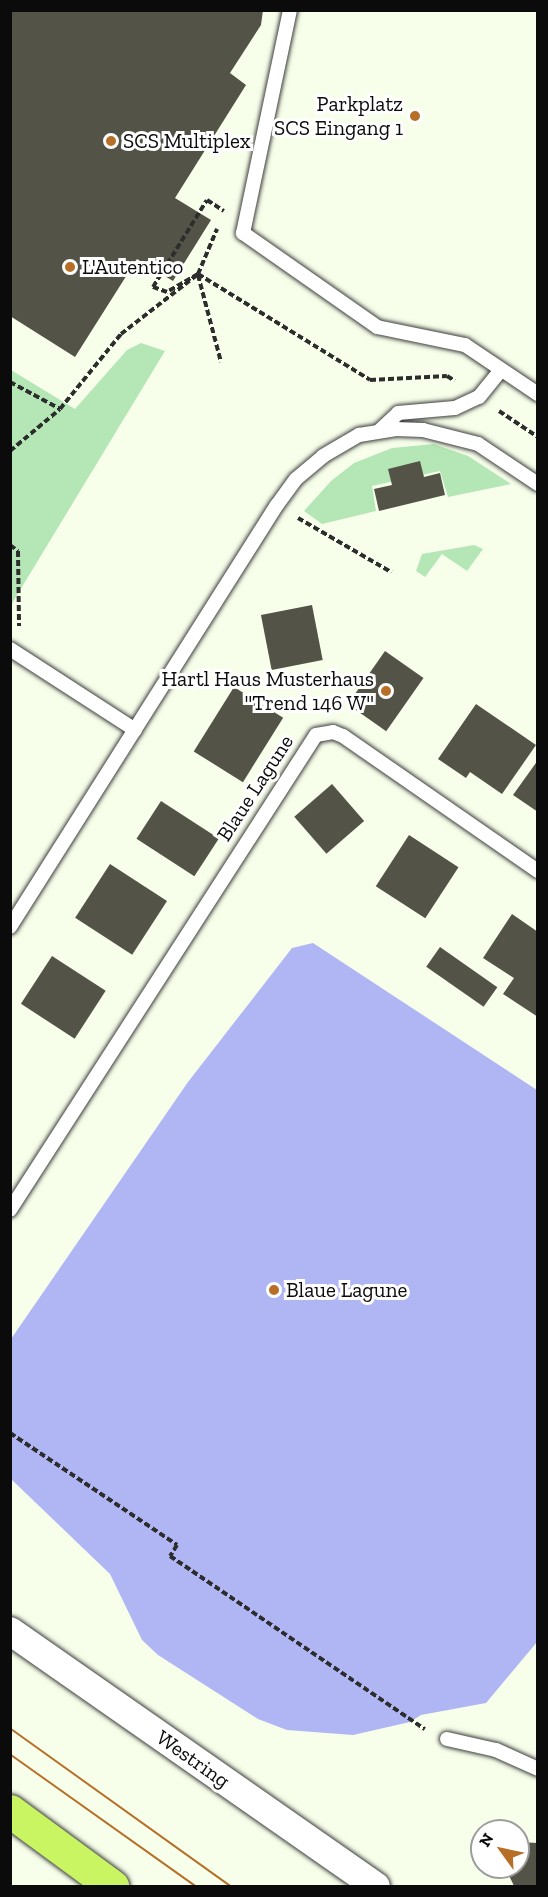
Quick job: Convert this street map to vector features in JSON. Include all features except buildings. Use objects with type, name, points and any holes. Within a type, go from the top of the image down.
[{"type":"main road","points":[[10,1811],[112,1887]]},
{"type":"street","name":"Westring","points":[[10,1631],[376,1887]]},
{"type":"lane","points":[[290,10],[243,233],[377,327],[465,345],[537,394]]},
{"type":"lane","points":[[379,431],[398,413],[455,408],[479,397],[501,369]]},
{"type":"lane","points":[[10,927],[296,479],[341,445],[359,435],[411,428],[457,436],[478,444],[537,484]]},
{"type":"lane","points":[[15,651],[135,730]]},
{"type":"lane","name":"Blaue Lagune","points":[[10,1210],[316,735],[327,732],[343,736],[537,871]]},
{"type":"lane","points":[[447,1739],[496,1750],[531,1763],[537,1769]]},
{"type":"path","points":[[10,451],[60,409],[121,334],[198,274],[225,211],[207,200],[153,287],[167,292],[198,274]]},
{"type":"path","points":[[198,274],[221,362]]},
{"type":"path","points":[[198,274],[370,380],[447,376],[537,437]]},
{"type":"path","points":[[10,382],[60,409]]},
{"type":"path","points":[[299,518],[391,572]]},
{"type":"path","points":[[10,545],[18,551],[15,651]]},
{"type":"path","points":[[10,1433],[177,1545],[170,1556],[410,1722]]},
{"type":"green space","points":[[141,343],[165,351],[11,605],[11,370],[75,409],[127,350]]},
{"type":"green space","points":[[434,444],[468,456],[511,484],[448,497],[440,471],[372,486],[376,511],[322,524],[304,511],[331,481],[354,463],[392,448]]},
{"type":"green space","points":[[474,545],[483,549],[467,571],[442,554],[425,577],[416,571],[422,554]]},
{"type":"water","name":"Blaue Lagune","points":[[313,943],[537,1090],[537,1642],[486,1703],[421,1715],[410,1722],[353,1735],[287,1730],[258,1719],[158,1655],[142,1640],[110,1574],[11,1479],[11,1339],[188,1082],[292,948]]},
{"type":"tram line","points":[[10,1728],[231,1886]]},
{"type":"tram line","points":[[10,1754],[196,1886]]},
{"type":"place","name":"Parkplatz SCS Eingang 1","points":[[415,116]]},
{"type":"place","name":"SCS Multiplex","points":[[111,141]]},
{"type":"place","name":"L'Autentico","points":[[70,267]]},
{"type":"place","name":"Hartl Haus Musterhaus \"Trend 146 W\"","points":[[386,691]]},
{"type":"place","name":"Blaue Lagune","points":[[274,1290]]}]
